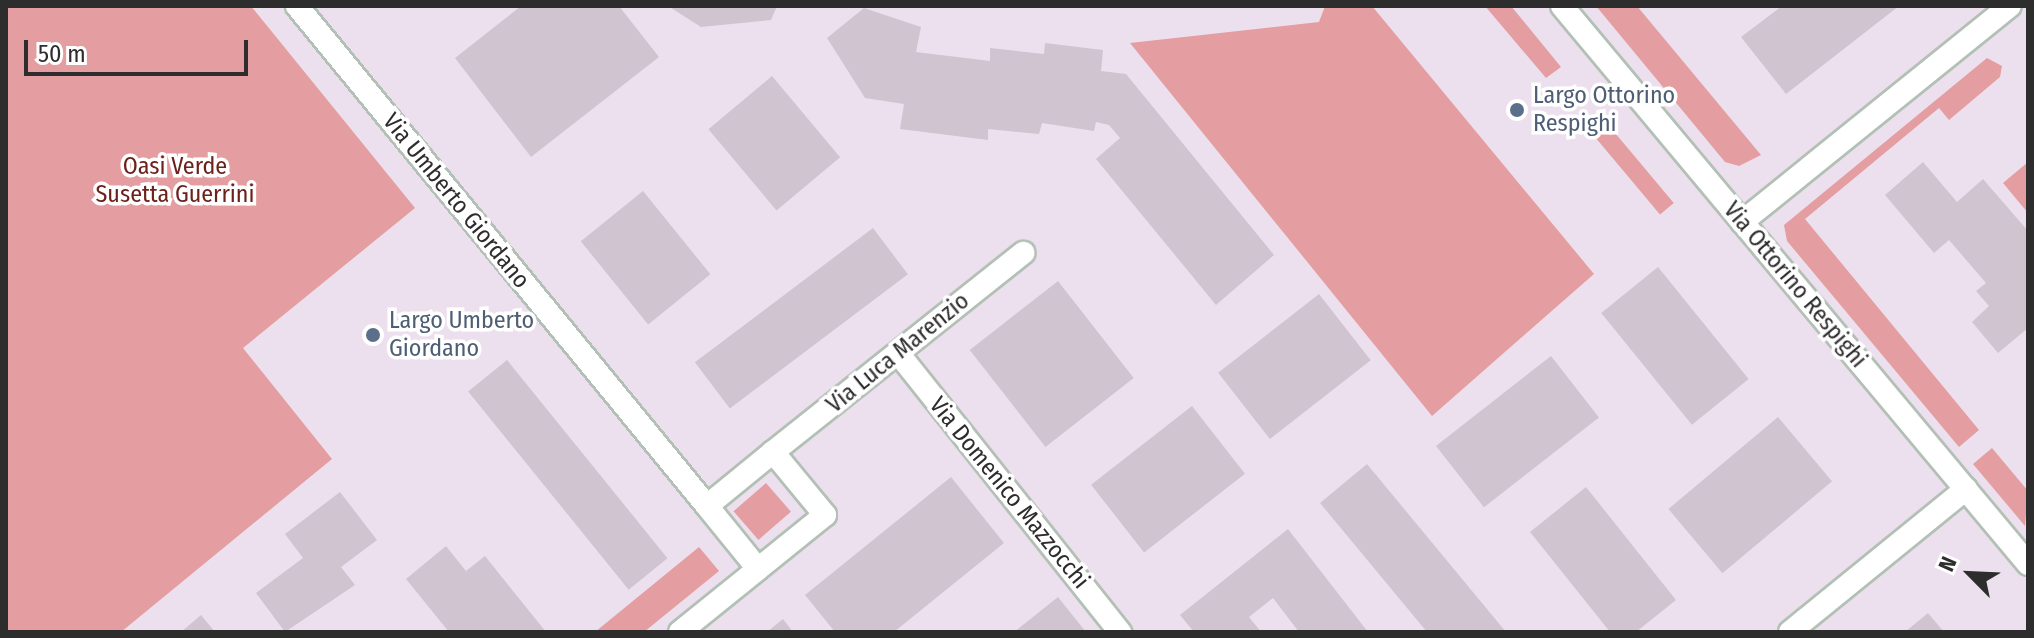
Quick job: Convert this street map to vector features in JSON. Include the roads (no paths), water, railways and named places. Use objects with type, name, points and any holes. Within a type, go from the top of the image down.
[{"type":"street","name":"Via Umberto Giordano","points":[[297,6],[707,506]]},
{"type":"street","name":"Via Ottorino Respighi","points":[[1562,6],[2028,564]]},
{"type":"street","points":[[1742,222],[2010,6]]},
{"type":"street","name":"Via Luca Marenzio","points":[[707,506],[1023,253]]},
{"type":"street","name":"Via Domenico Mazzocchi","points":[[898,353],[1120,632]]},
{"type":"street","points":[[680,632],[825,515],[773,452]]},
{"type":"street","points":[[1790,632],[1966,489]]},
{"type":"street","points":[[707,506],[758,569]]},
{"type":"place","name":"Largo Ottorino Respighi","points":[[1517,110]]},
{"type":"place","name":"Largo Umberto Giordano","points":[[373,335]]},
{"type":"park label","name":"Oasi Verde Susetta Guerrini","points":[[175,181]]}]
